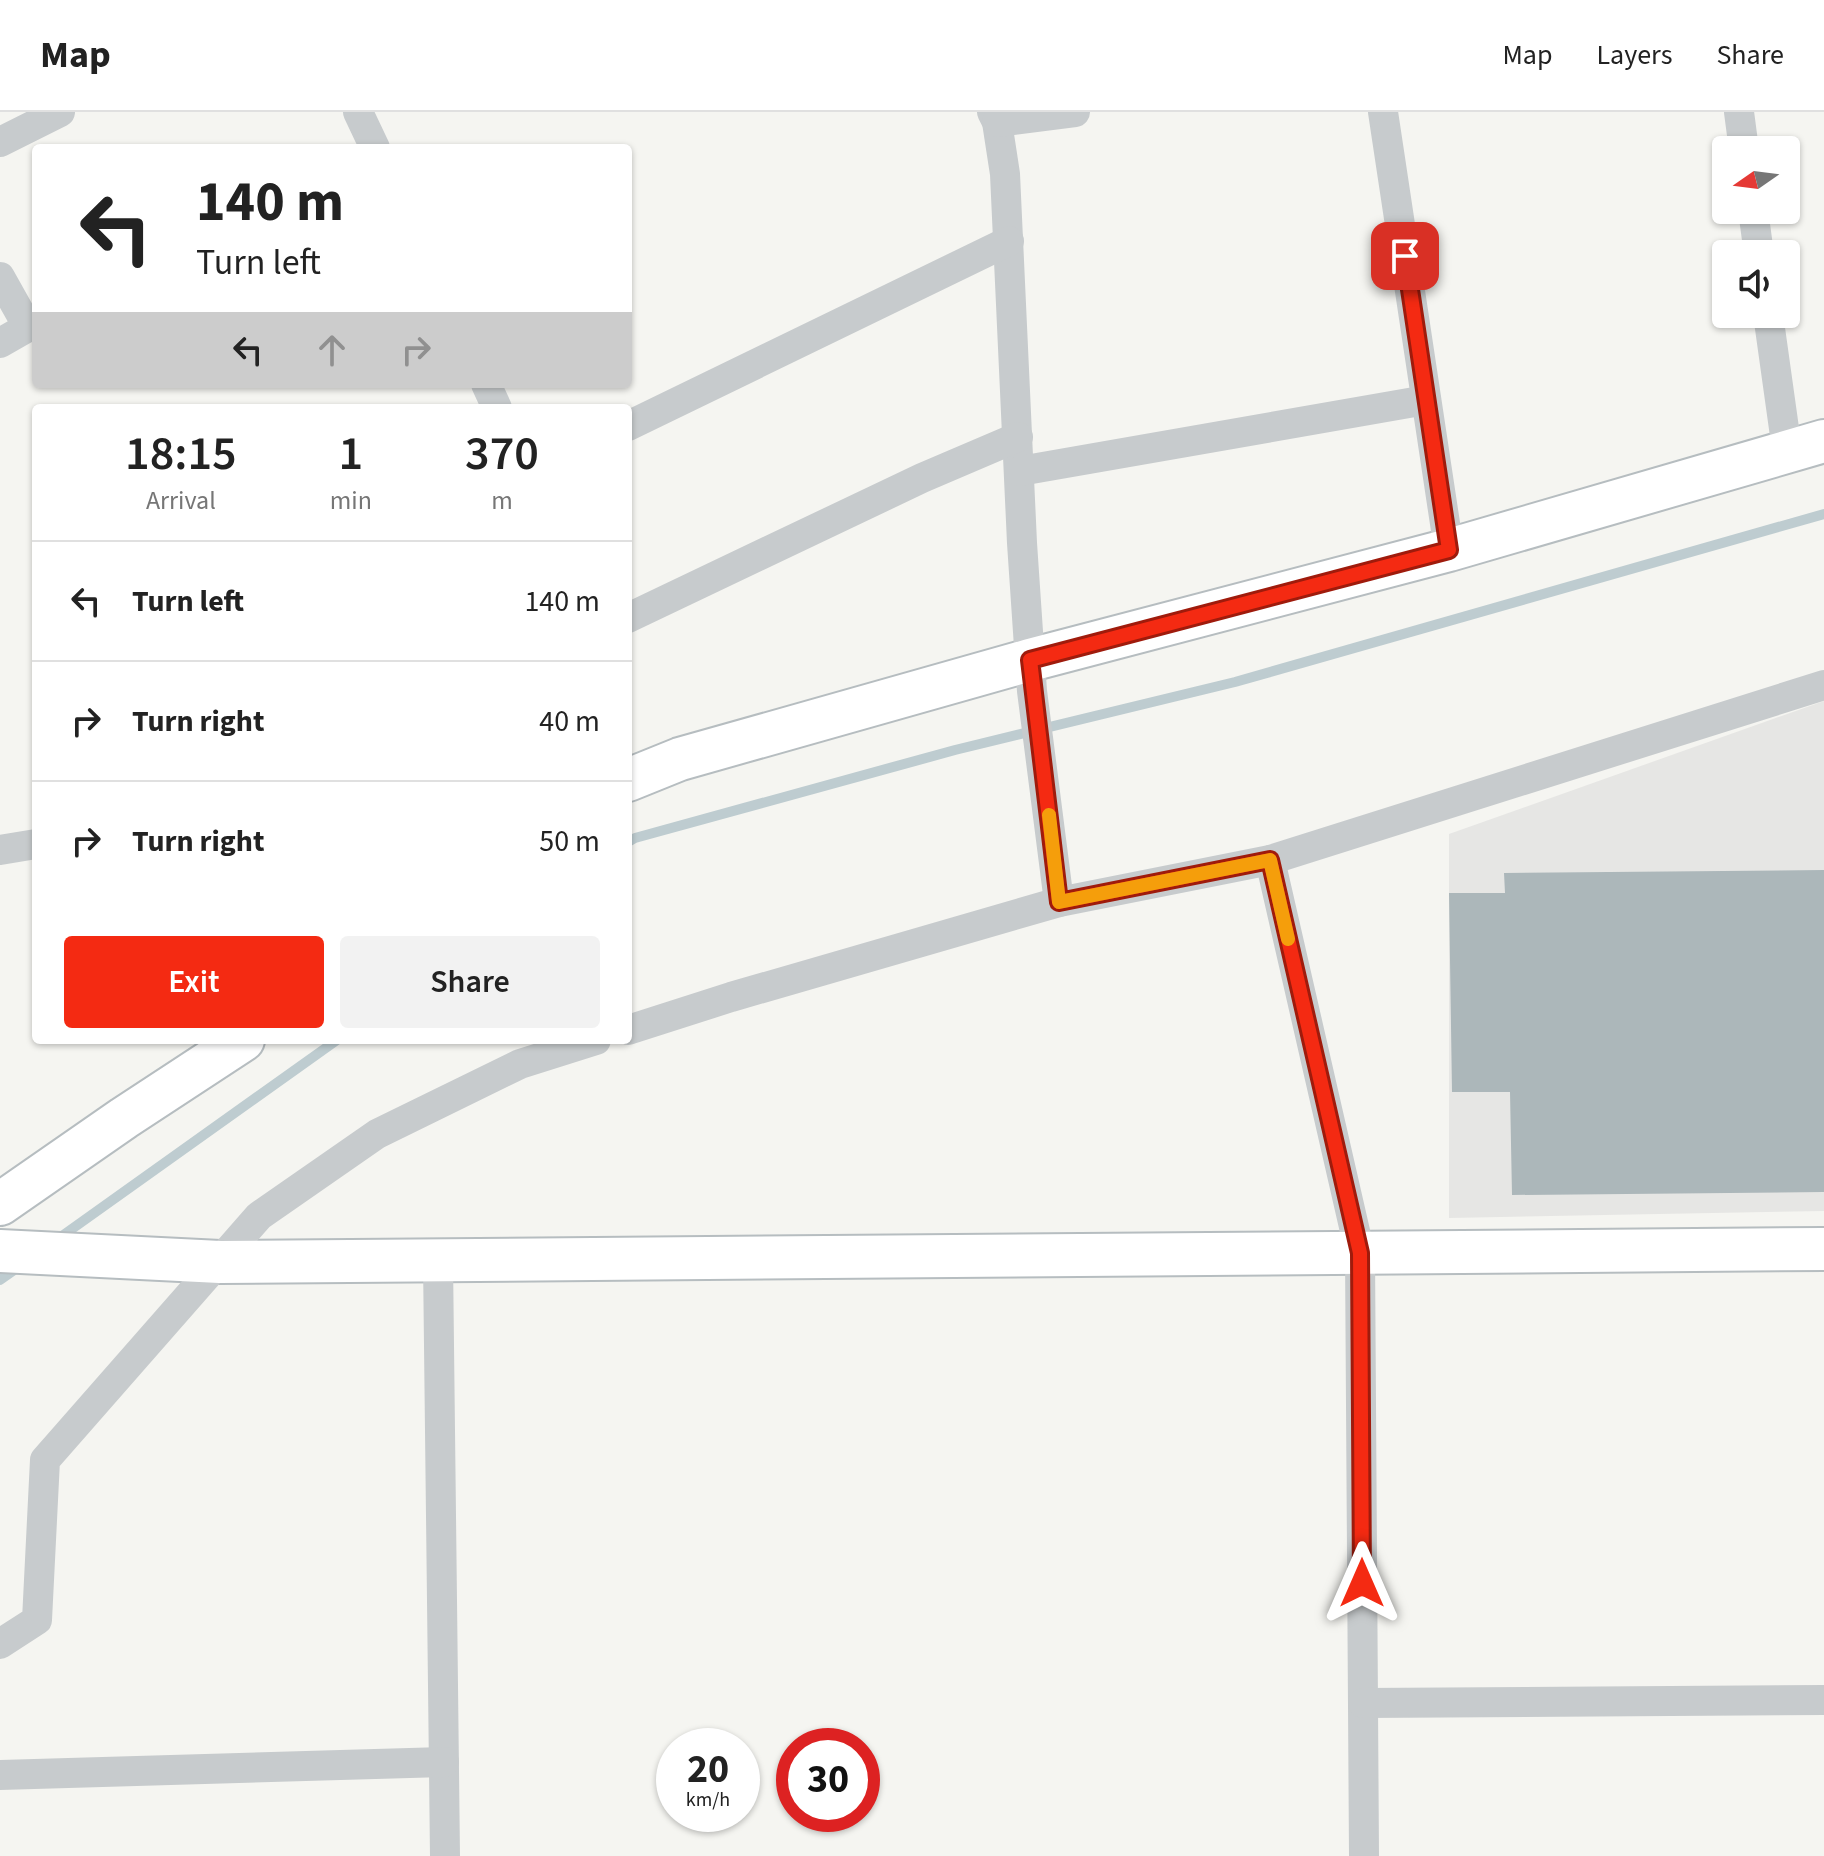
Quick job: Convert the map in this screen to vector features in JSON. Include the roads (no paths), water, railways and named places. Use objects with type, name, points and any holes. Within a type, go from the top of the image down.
[{"type":"street","points":[[0,142],[60,112]]},
{"type":"street","points":[[358,112],[373,144]]},
{"type":"street","points":[[1059,902],[1031,675],[1005,174],[994,117],[1075,112]]},
{"type":"street","points":[[1383,112],[1449,550]]},
{"type":"street","points":[[1739,112],[1742,136]]},
{"type":"street","points":[[632,424],[1009,241]]},
{"type":"street","points":[[0,277],[28,327],[0,343]]},
{"type":"street","points":[[632,778],[680,759],[1031,675],[1806,446],[1772,328]]},
{"type":"street","points":[[1020,471],[1426,400]]},
{"type":"street","points":[[632,616],[922,478],[1018,437]]},
{"type":"street","points":[[632,1029],[1059,902],[1270,860],[1824,685]]},
{"type":"street","points":[[0,850],[32,845]]},
{"type":"street","points":[[1270,860],[1360,1253],[1364,1856]]},
{"type":"street","points":[[0,1204],[237,1044]]},
{"type":"street","points":[[0,1644],[37,1620],[45,1460],[259,1216],[377,1134],[520,1064],[583,1044]]},
{"type":"street","points":[[0,1251],[220,1262],[1824,1249]]},
{"type":"street","points":[[438,1260],[445,1856]]},
{"type":"street","points":[[1363,1703],[1824,1700]]},
{"type":"street","points":[[0,1775],[444,1762]]},
{"type":"waterway","points":[[632,840],[955,750],[1235,682],[1824,514]]},
{"type":"waterway","points":[[55,1241],[331,1044]]},
{"type":"waterway","points":[[0,1280],[20,1266]]}]
